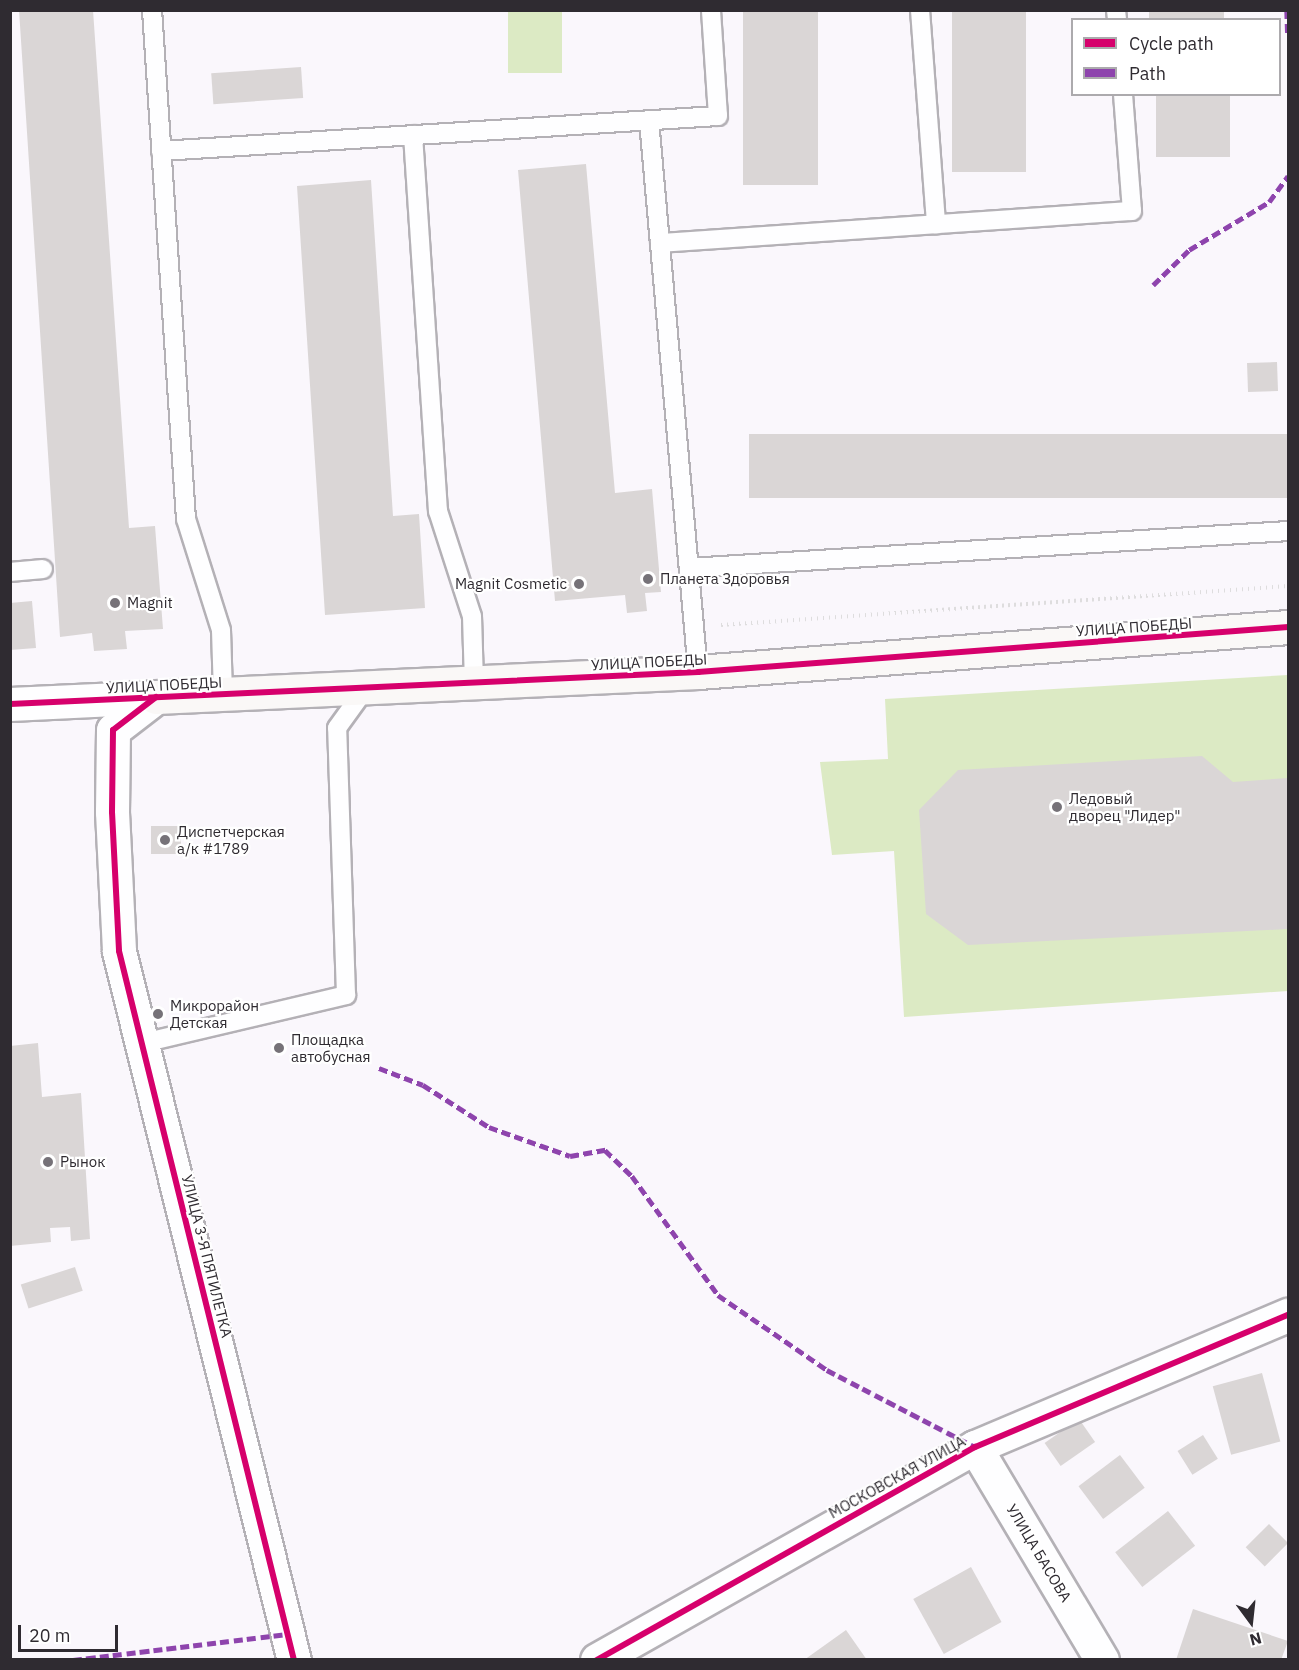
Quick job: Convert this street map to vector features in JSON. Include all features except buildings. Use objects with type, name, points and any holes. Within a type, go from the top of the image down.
[{"type":"street","name":"УЛИЦА ПОБЕДЫ","points":[[10,704],[698,672],[1288,627]]},
{"type":"street","name":"УЛИЦА 3-Я ПЯТИЛЕТКА","points":[[156,697],[113,729],[114,896],[119,951],[139,1044],[294,1659]]},
{"type":"street","name":"МОСКОВСКАЯ УЛИЦА","points":[[597,1659],[975,1447],[1288,1315]]},
{"type":"street","name":"УЛИЦА БАСОВА","points":[[975,1447],[1102,1659]]},
{"type":"lane","points":[[152,10],[186,519],[221,630],[223,694]]},
{"type":"lane","points":[[161,152],[718,116],[711,10]]},
{"type":"lane","points":[[920,10],[936,224]]},
{"type":"lane","points":[[660,243],[1132,211],[1123,96]]},
{"type":"lane","points":[[649,120],[698,672]]},
{"type":"lane","points":[[413,135],[438,511],[471,616],[474,683]]},
{"type":"lane","points":[[689,568],[1288,531]]},
{"type":"lane","points":[[10,572],[43,569]]},
{"type":"lane","points":[[139,1044],[346,995],[337,728],[366,688]]},
{"type":"path","points":[[694,627],[1288,586]]},
{"type":"green space","points":[[508,11],[562,11],[562,73],[508,73]]},
{"type":"green space","name":"Ледовый дворец \"Лидер\"","points":[[1288,675],[1288,991],[904,1017],[894,851],[832,855],[820,762],[888,759],[885,699]]},
{"type":"marked path","points":[[1287,10],[1288,34]]},
{"type":"marked path","points":[[1153,285],[1189,250],[1269,202],[1288,176]]},
{"type":"marked path","points":[[379,1068],[423,1085],[489,1127],[570,1156],[605,1150],[632,1176],[718,1295],[827,1370],[975,1447]]},
{"type":"marked path","points":[[73,1660],[287,1634]]},
{"type":"cycle path","points":[[10,704],[698,672],[1288,627]]},
{"type":"cycle path","points":[[156,697],[113,730],[112,812],[119,951],[294,1660]]},
{"type":"cycle path","points":[[597,1660],[975,1447],[1288,1315]]},
{"type":"place","name":"Планета Здоровья","points":[[648,579]]},
{"type":"place","name":"Magnit Cosmetic","points":[[579,584]]},
{"type":"place","name":"Magnit","points":[[115,603]]},
{"type":"place","name":"Ледовый дворец \"Лидер\"","points":[[1057,807]]},
{"type":"place","name":"Диспетчерская а/к #1789","points":[[165,840]]},
{"type":"place","name":"Микрорайон Детская","points":[[158,1014]]},
{"type":"place","name":"Площадка автобусная","points":[[279,1048]]},
{"type":"place","name":"Рынок","points":[[48,1162]]}]
